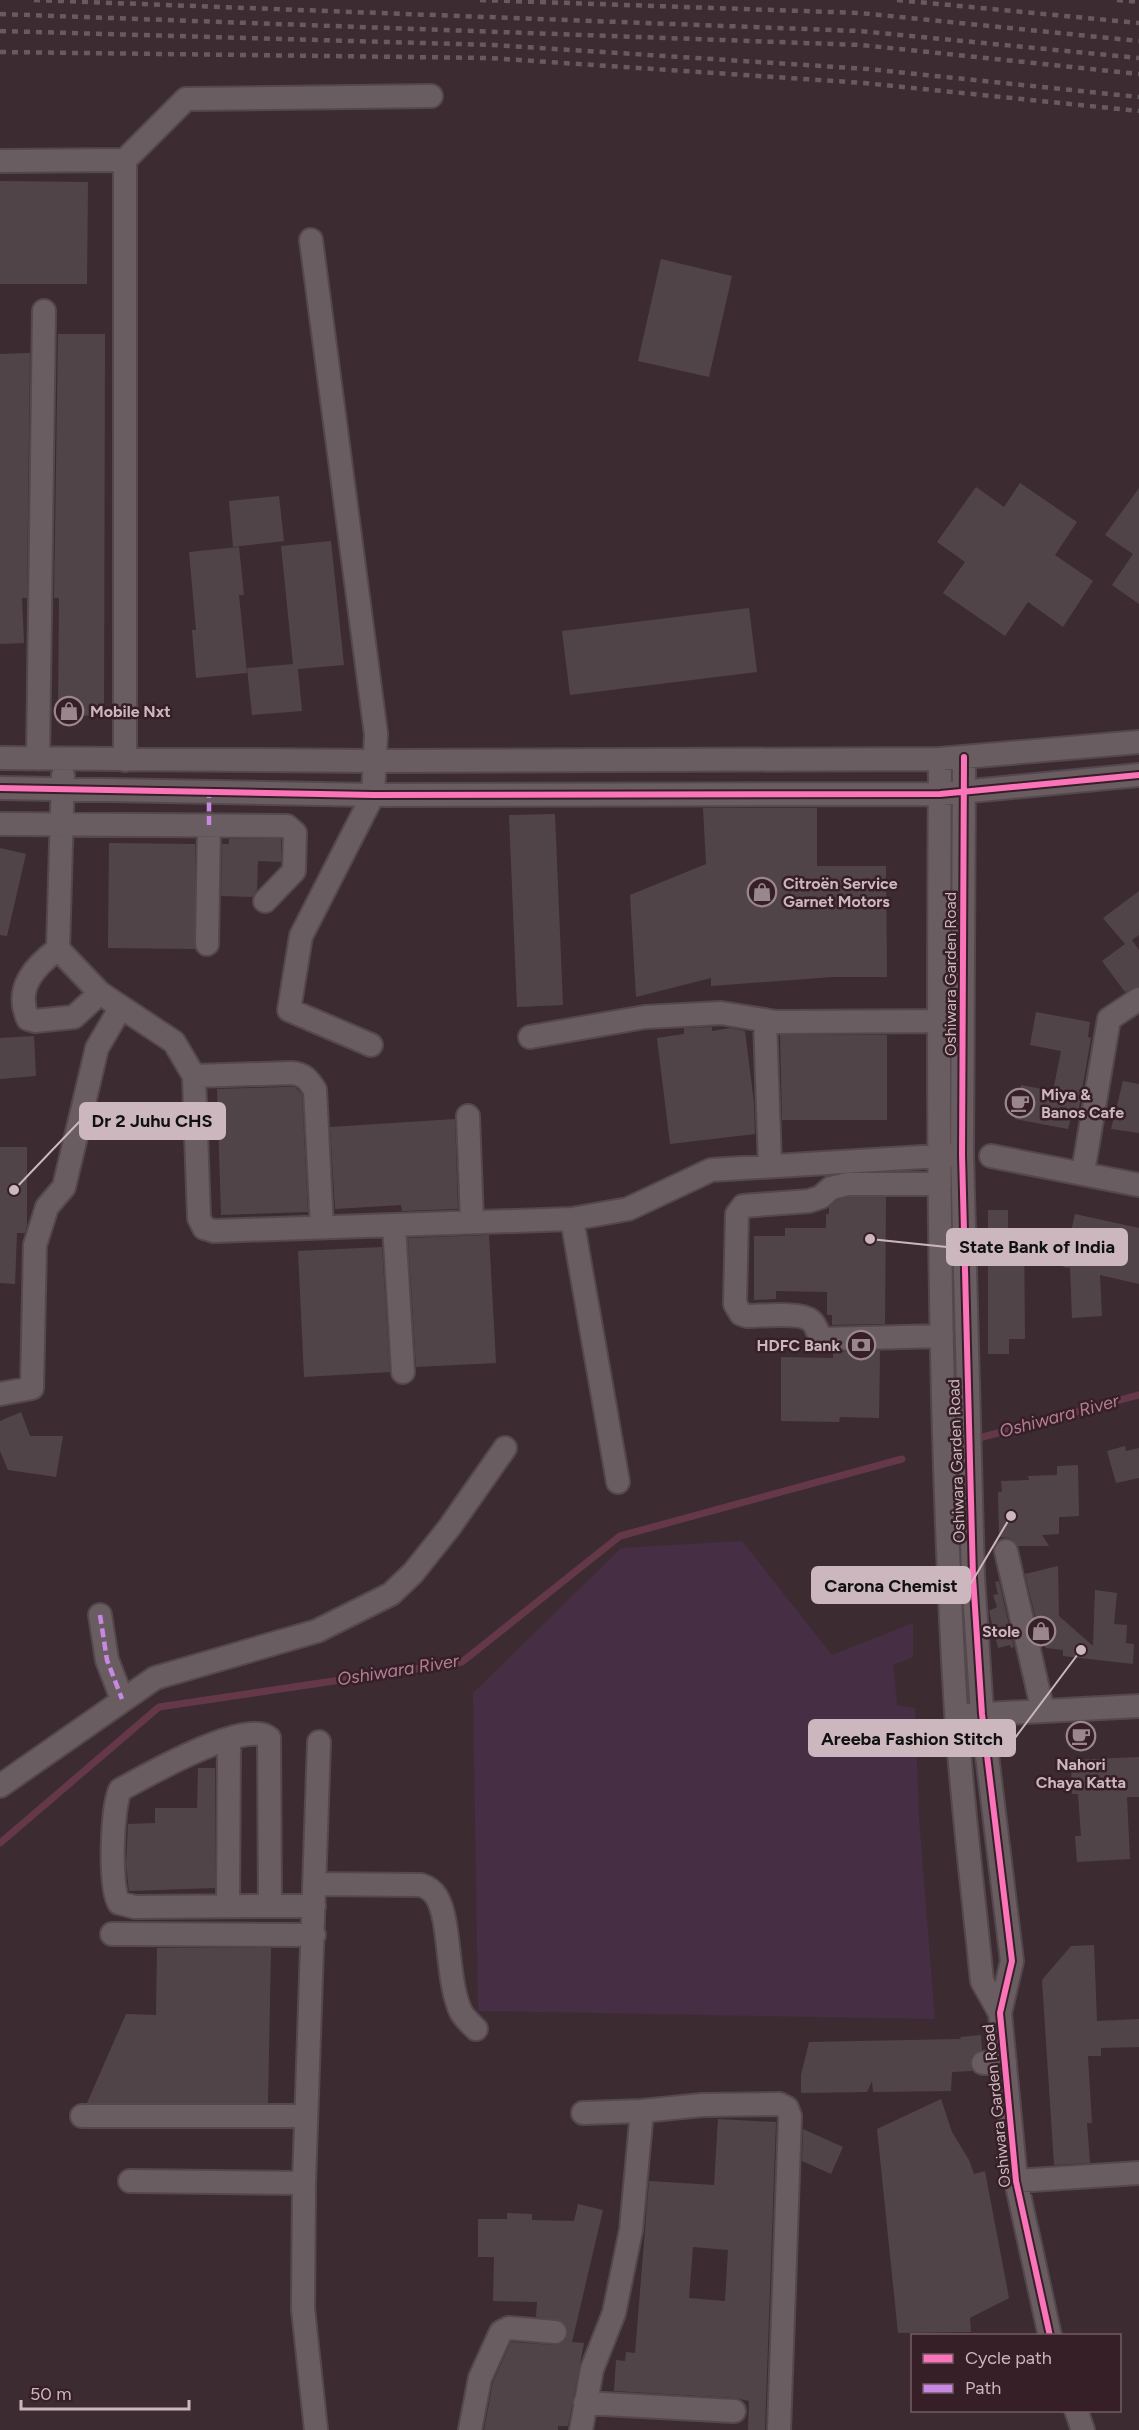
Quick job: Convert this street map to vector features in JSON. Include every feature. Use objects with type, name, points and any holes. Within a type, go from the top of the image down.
[{"type":"street","points":[[0,161],[125,160],[186,99],[431,96]]},
{"type":"street","points":[[124,760],[125,160]]},
{"type":"street","points":[[311,240],[376,734],[373,795],[301,936],[289,1010],[370,1045]]},
{"type":"street","points":[[38,759],[44,311]]},
{"type":"street","points":[[0,758],[375,761],[940,759],[1139,742]]},
{"type":"street","name":"Oshiwara Garden Road","points":[[964,757],[962,1155],[970,1500],[982,1714],[1012,1961],[1000,2013],[994,2062],[1016,2181],[1050,2334]]},
{"type":"street","name":"Oshiwara Garden Road","points":[[940,759],[942,1336],[944,1433],[957,1716],[982,1981],[1000,2013]]},
{"type":"street","points":[[63,760],[58,949],[100,993],[174,1042],[194,1076],[199,1218],[204,1228],[214,1231],[572,1219],[628,1209],[711,1170],[962,1155]]},
{"type":"street","points":[[0,788],[373,795],[940,794],[1139,775]]},
{"type":"street","points":[[0,824],[287,826],[295,833],[292,876],[265,901]]},
{"type":"street","points":[[207,944],[209,825]]},
{"type":"street","points":[[58,949],[38,964],[25,982],[27,1019],[34,1021],[74,1017],[100,993]]},
{"type":"street","points":[[1083,1172],[1109,1019],[1139,999]]},
{"type":"street","points":[[0,1394],[32,1388],[35,1245],[47,1207],[64,1187],[97,1048],[121,1007]]},
{"type":"street","points":[[530,1037],[645,1017],[729,1013],[765,1020],[963,1021]]},
{"type":"street","points":[[765,1020],[771,1166]]},
{"type":"street","points":[[194,1076],[291,1073],[301,1074],[309,1081],[315,1090],[322,1227]]},
{"type":"street","points":[[468,1116],[472,1222]]},
{"type":"street","points":[[991,1156],[1083,1172],[1139,1185]]},
{"type":"street","points":[[940,1184],[848,1184],[831,1188],[821,1197],[809,1202],[743,1206],[737,1214],[735,1304],[741,1314],[747,1316],[803,1316],[814,1323],[817,1333],[824,1339],[942,1336]]},
{"type":"street","points":[[572,1219],[618,1482]]},
{"type":"street","points":[[394,1225],[402,1372]]},
{"type":"street","points":[[0,1786],[155,1678],[317,1631],[391,1594],[413,1573],[449,1528],[505,1448]]},
{"type":"street","points":[[1006,1551],[1042,1711]]},
{"type":"street","points":[[99,1615],[107,1660],[122,1699]]},
{"type":"street","points":[[957,1716],[1139,1706]]},
{"type":"street","points":[[270,1906],[268,1738],[259,1733],[185,1754],[120,1790],[114,1811],[114,1890],[119,1903],[135,1907],[270,1906],[315,1895],[421,1885],[429,1888],[437,1898],[453,1991],[461,2014],[476,2029]]},
{"type":"street","points":[[228,1906],[229,1740]]},
{"type":"street","points":[[316,2430],[303,2309],[304,2183],[319,1742]]},
{"type":"street","points":[[112,1934],[314,1935]]},
{"type":"street","points":[[583,2114],[642,2111],[702,2104],[779,2104],[787,2108],[790,2116],[779,2430]]},
{"type":"street","points":[[581,2430],[592,2370],[614,2313],[631,2230],[642,2111]]},
{"type":"street","points":[[82,2116],[306,2116]]},
{"type":"street","points":[[1016,2181],[1139,2173]]},
{"type":"street","points":[[130,2181],[304,2183]]},
{"type":"street","points":[[470,2430],[480,2378],[501,2332],[509,2328],[555,2332]]},
{"type":"street","points":[[585,2403],[734,2411]]},
{"type":"street","points":[[1077,2412],[1083,2430]]},
{"type":"shaded area","points":[[742,1541],[832,1655],[913,1623],[913,1657],[893,1665],[897,1705],[915,1708],[919,1819],[935,2019],[478,2011],[473,1693],[621,1548]]},
{"type":"building","points":[[0,181],[88,182],[87,284],[0,284]]},
{"type":"building","points":[[661,259],[732,276],[709,377],[638,361]]},
{"type":"building","points":[[58,334],[105,334],[104,716],[58,715],[59,598],[54,598]]},
{"type":"building","points":[[30,353],[27,598],[22,598],[24,643],[0,644],[0,354]]},
{"type":"building","points":[[1020,483],[1077,522],[1055,555],[1093,581],[1063,627],[1028,602],[1005,636],[943,593],[965,562],[937,542],[976,487],[1004,507]]},
{"type":"building","points":[[1139,488],[1139,604],[1112,585],[1133,554],[1105,535]]},
{"type":"building","points":[[279,496],[284,541],[233,547],[229,501]]},
{"type":"building","points":[[331,541],[344,665],[298,669],[302,711],[252,715],[247,668],[293,664],[281,546]]},
{"type":"building","points":[[239,547],[244,595],[239,595],[247,673],[196,678],[192,630],[196,630],[189,552]]},
{"type":"building","points":[[749,608],[757,672],[570,695],[562,631]]},
{"type":"building","points":[[703,808],[817,808],[817,866],[886,866],[887,977],[833,977],[711,986],[711,978],[636,997],[630,895],[706,864]]},
{"type":"building","points":[[555,814],[563,1005],[517,1007],[509,815]]},
{"type":"building","points":[[229,839],[281,839],[281,862],[258,861],[257,890],[252,897],[221,896],[222,844],[229,844]]},
{"type":"building","points":[[109,843],[195,844],[195,949],[108,948]]},
{"type":"building","points":[[0,848],[26,854],[7,936],[0,935]]},
{"type":"building","points":[[1139,891],[1139,935],[1132,940],[1139,950],[1139,986],[1125,992],[1102,961],[1125,944],[1103,918]]},
{"type":"building","points":[[1036,1012],[1090,1022],[1088,1037],[1091,1038],[1078,1114],[1072,1113],[1068,1129],[1015,1119],[1021,1085],[1053,1091],[1061,1051],[1030,1045]]},
{"type":"building","points":[[712,1027],[712,1031],[731,1028],[745,1031],[754,1103],[755,1134],[670,1144],[657,1038],[684,1034],[684,1028]]},
{"type":"building","points":[[780,1035],[887,1035],[887,1120],[782,1120]]},
{"type":"building","points":[[34,1036],[36,1076],[0,1079],[0,1038]]},
{"type":"building","points":[[1123,1081],[1139,1084],[1139,1133],[1111,1129]]},
{"type":"building","points":[[295,1087],[302,1094],[308,1212],[221,1215],[217,1089]]},
{"type":"building","points":[[455,1119],[458,1209],[402,1211],[401,1205],[335,1209],[330,1127]]},
{"type":"building","points":[[0,1147],[27,1147],[27,1225],[25,1233],[17,1233],[15,1284],[0,1283]]},
{"type":"building","points":[[850,1197],[886,1197],[885,1324],[832,1325],[832,1315],[827,1315],[827,1292],[776,1291],[776,1299],[754,1300],[754,1236],[785,1236],[785,1228],[826,1228],[826,1214],[829,1214],[829,1207],[837,1200]]},
{"type":"building","points":[[988,1210],[1008,1210],[1008,1229],[1024,1229],[1025,1339],[1009,1339],[1009,1354],[988,1354]]},
{"type":"building","points":[[1075,1214],[1139,1228],[1139,1284],[1100,1275],[1102,1316],[1072,1318],[1070,1268],[1063,1267]]},
{"type":"building","points":[[489,1235],[496,1363],[416,1367],[408,1238]]},
{"type":"building","points":[[382,1247],[390,1372],[304,1377],[298,1251]]},
{"type":"building","points":[[880,1351],[879,1418],[840,1417],[839,1422],[781,1421],[781,1357],[833,1358],[833,1352]]},
{"type":"building","points":[[21,1412],[30,1436],[63,1436],[56,1477],[8,1470],[0,1451],[0,1421]]},
{"type":"building","points":[[1125,1446],[1126,1451],[1139,1448],[1139,1478],[1116,1483],[1107,1451]]},
{"type":"building","points":[[1078,1465],[1079,1516],[1059,1517],[1059,1534],[1042,1535],[1049,1546],[1018,1546],[1010,1538],[999,1537],[998,1492],[1002,1492],[1001,1481],[1029,1480],[1028,1476],[1057,1475],[1057,1466]]},
{"type":"building","points":[[1058,1566],[1059,1616],[1093,1646],[1095,1590],[1117,1593],[1114,1624],[1127,1625],[1126,1643],[1134,1644],[1133,1664],[1063,1656],[1063,1650],[1046,1648],[1041,1641],[1025,1574]]},
{"type":"building","points":[[999,1581],[1014,1647],[1011,1648],[1010,1645],[998,1648],[989,1611],[997,1607],[993,1595],[998,1594],[995,1582]]},
{"type":"building","points":[[1139,1757],[1139,1797],[1127,1797],[1130,1859],[1077,1862],[1075,1836],[1081,1836],[1078,1794],[1072,1794],[1071,1760]]},
{"type":"building","points":[[198,1768],[215,1768],[215,1888],[129,1891],[126,1865],[128,1824],[155,1823],[155,1808],[197,1808]]},
{"type":"building","points":[[1094,1945],[1097,2021],[1139,2019],[1139,2047],[1101,2048],[1101,2056],[1088,2056],[1092,2123],[1087,2123],[1090,2163],[1054,2165],[1042,1980],[1071,1946]]},
{"type":"building","points":[[157,1948],[271,1948],[268,2103],[87,2103],[126,2014],[156,2015]]},
{"type":"building","points":[[981,2035],[982,2050],[971,2057],[972,2071],[952,2072],[951,2091],[873,2092],[872,2081],[867,2092],[801,2093],[801,2075],[809,2042],[961,2039],[960,2037]]},
{"type":"building","points":[[941,2099],[952,2132],[969,2160],[974,2174],[985,2171],[1009,2298],[970,2318],[971,2332],[898,2333],[877,2129]]},
{"type":"building","points":[[718,2119],[776,2122],[765,2430],[748,2430],[749,2401],[735,2398],[614,2391],[616,2360],[625,2361],[626,2352],[635,2353],[649,2181],[714,2185]],"holes":[[[693,2247],[728,2250],[725,2301],[689,2298]]]},
{"type":"building","points":[[803,2129],[843,2147],[831,2174],[802,2161]]},
{"type":"building","points":[[578,2204],[603,2210],[572,2342],[584,2343],[568,2426],[558,2426],[558,2430],[484,2430],[493,2382],[511,2342],[554,2345],[566,2340],[568,2333],[562,2321],[536,2317],[537,2302],[493,2301],[494,2257],[478,2257],[478,2219],[507,2219],[507,2213],[532,2214],[532,2220],[574,2221]]},
{"type":"waterway","name":"Oshiwara River","points":[[979,1438],[1139,1395]]},
{"type":"waterway","name":"Oshiwara River","points":[[0,1843],[159,1707],[462,1662],[620,1536],[902,1459]]},
{"type":"railway","points":[[34,0],[859,31],[1139,58]]},
{"type":"railway","points":[[480,0],[860,13],[1139,41]]},
{"type":"railway","points":[[897,0],[1139,23]]},
{"type":"railway","points":[[1117,0],[1139,2]]},
{"type":"railway","points":[[0,14],[861,45],[1139,74]]},
{"type":"railway","points":[[0,31],[493,45],[868,69],[1139,97]]},
{"type":"railway","points":[[0,52],[489,58],[864,83],[1139,111]]},
{"type":"marked path","points":[[209,792],[209,825]]},
{"type":"marked path","points":[[100,1615],[107,1660],[122,1699]]},
{"type":"cycle path","points":[[964,757],[962,1155],[973,1577],[982,1714],[1012,1961],[1000,2013],[1016,2181],[1050,2334]]},
{"type":"cycle path","points":[[0,788],[373,795],[940,794],[1139,775]]},
{"type":"place","name":"Mobile Nxt","points":[[69,711]]},
{"type":"place","name":"Citroën Service Garnet Motors","points":[[762,892]]},
{"type":"place","name":"Miya & Banos Cafe","points":[[1020,1103]]},
{"type":"place","name":"Dr 2 Juhu CHS","points":[[14,1190]]},
{"type":"place","name":"State Bank of India","points":[[870,1239]]},
{"type":"place","name":"HDFC Bank","points":[[861,1345]]},
{"type":"place","name":"Carona Chemist","points":[[1011,1516]]},
{"type":"place","name":"Stole","points":[[1041,1631]]},
{"type":"place","name":"Areeba Fashion Stitch","points":[[1081,1650]]},
{"type":"place","name":"Nahori Chaya Katta","points":[[1081,1736]]}]
